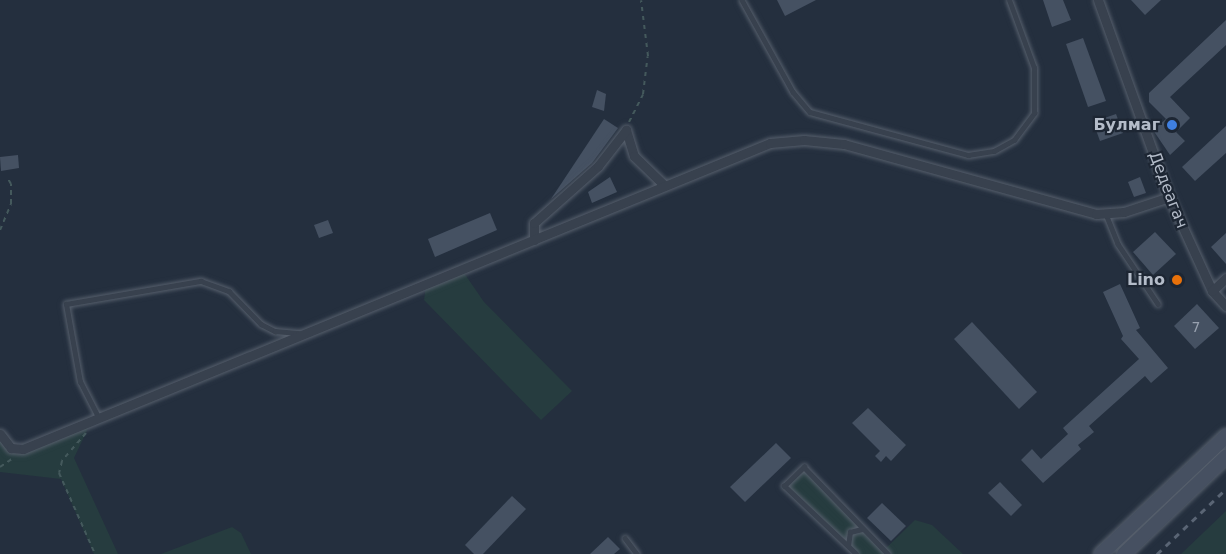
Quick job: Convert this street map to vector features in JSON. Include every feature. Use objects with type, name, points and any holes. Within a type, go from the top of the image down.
[{"type":"main road","points":[[1101,554],[1226,436]]},
{"type":"main road","points":[[1124,554],[1226,457]]},
{"type":"street","name":"Дедеагач","points":[[1098,0],[1169,197],[1212,291],[1226,306]]},
{"type":"street","points":[[626,129],[634,156],[664,185]]},
{"type":"street","points":[[534,240],[534,223],[598,166],[626,129]]},
{"type":"street","points":[[0,434],[11,448],[23,449],[770,143],[804,140],[844,144],[1106,214],[1169,197]]},
{"type":"street","points":[[1212,291],[1226,278]]},
{"type":"lane","points":[[742,0],[793,92],[810,112],[968,155],[994,151],[1014,140],[1034,113],[1034,68],[1009,0]]},
{"type":"lane","points":[[1106,214],[1118,244],[1158,304]]},
{"type":"lane","points":[[95,419],[80,382],[66,304],[201,281],[229,291],[261,324],[275,331],[308,334]]},
{"type":"lane","points":[[856,554],[784,486],[804,467],[888,554]]},
{"type":"lane","points":[[849,547],[850,532],[864,530]]},
{"type":"lane","points":[[625,538],[638,554]]},
{"type":"path","points":[[626,129],[643,94],[648,56],[641,0]]},
{"type":"path","points":[[0,230],[11,204],[11,184],[7,177]]},
{"type":"path","points":[[94,554],[59,473],[62,461],[84,438],[95,419]]},
{"type":"green space","points":[[462,270],[484,302],[572,391],[541,420],[424,300],[426,286]]},
{"type":"green space","points":[[92,420],[74,458],[118,554],[94,554],[61,479],[0,472],[0,434],[4,442],[23,449]]},
{"type":"green space","points":[[804,467],[884,550],[915,520],[932,525],[963,554],[856,554],[784,486]]},
{"type":"green space","points":[[1226,511],[1226,554],[1181,554]]},
{"type":"green space","points":[[232,527],[241,533],[251,554],[161,554]]},
{"type":"building","points":[[777,0],[816,0],[785,16]]},
{"type":"building","points":[[1043,0],[1063,0],[1071,20],[1052,27]]},
{"type":"building","points":[[1131,0],[1161,0],[1145,15]]},
{"type":"building","points":[[1226,20],[1226,45],[1170,97],[1190,118],[1176,132],[1185,141],[1170,155],[1153,130],[1166,119],[1149,102],[1149,93]]},
{"type":"building","points":[[1083,38],[1106,101],[1088,107],[1066,44]]},
{"type":"building","points":[[597,90],[606,94],[604,111],[592,107]]},
{"type":"building","points":[[1116,114],[1123,133],[1100,141],[1093,122]]},
{"type":"building","points":[[604,119],[618,128],[592,163],[551,199]]},
{"type":"building","points":[[1226,126],[1226,153],[1195,181],[1182,167]]},
{"type":"building","points":[[18,155],[19,168],[1,171],[0,157]]},
{"type":"building","points":[[610,177],[617,192],[592,203],[588,192]]},
{"type":"building","points":[[1140,177],[1146,193],[1134,197],[1128,182]]},
{"type":"building","points":[[490,213],[497,230],[435,257],[428,239]]},
{"type":"building","points":[[328,220],[333,233],[319,238],[314,225]]},
{"type":"building","points":[[1155,232],[1176,254],[1153,275],[1133,252]]},
{"type":"building","points":[[1226,233],[1226,264],[1211,247]]},
{"type":"building","points":[[1120,284],[1140,328],[1136,330],[1168,368],[1151,383],[1145,376],[1089,426],[1094,432],[1078,445],[1081,449],[1043,483],[1021,460],[1032,449],[1041,459],[1068,434],[1063,428],[1139,359],[1121,339],[1123,336],[1103,292]]},
{"type":"building","points":[[1197,304],[1219,328],[1195,349],[1174,326]]},
{"type":"building","points":[[972,322],[1037,392],[1019,409],[954,339]]},
{"type":"building","points":[[868,408],[906,445],[891,461],[886,456],[881,462],[875,456],[880,451],[852,423]]},
{"type":"building","points":[[776,443],[791,458],[745,502],[730,487]]},
{"type":"building","points":[[1000,482],[1022,505],[1011,516],[988,493]]},
{"type":"building","points":[[512,496],[526,509],[483,554],[474,554],[465,545]]},
{"type":"building","points":[[882,503],[906,526],[891,541],[867,518]]},
{"type":"building","points":[[608,537],[620,549],[614,554],[590,554]]},
{"type":"railway","points":[[1157,554],[1226,489]]},
{"type":"place","name":"Булмаг","points":[[1172,125]]},
{"type":"place","name":"Lino","points":[[1177,280]]}]
